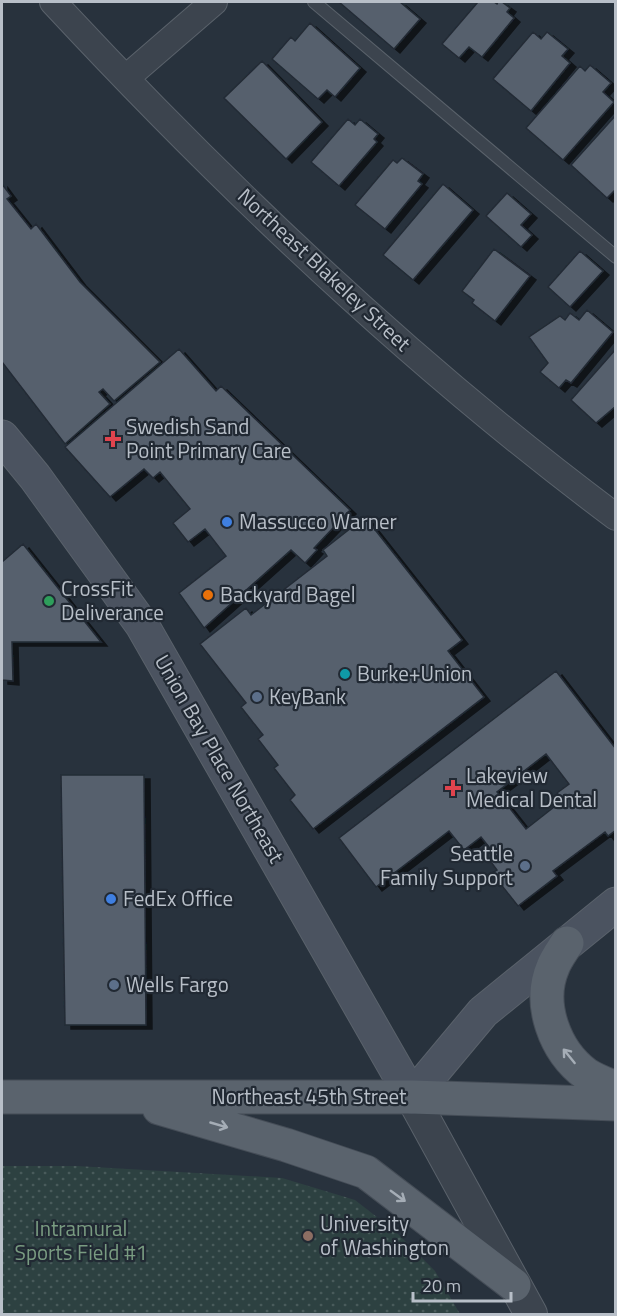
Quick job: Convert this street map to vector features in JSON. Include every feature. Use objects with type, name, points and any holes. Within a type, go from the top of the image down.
[{"type":"main road","name":"Union Bay Place Northeast","points":[[2,437],[42,486],[141,625],[411,1097]]},
{"type":"main road","points":[[411,1097],[483,1012],[615,904]]},
{"type":"main road","points":[[567,943],[552,969],[547,998],[549,1021],[566,1054],[587,1075],[615,1089]]},
{"type":"main road","name":"Northeast 45th Street","points":[[2,1097],[411,1097],[615,1104]]},
{"type":"main road","points":[[122,1097],[286,1145],[366,1172],[514,1285]]},
{"type":"street","name":"Northeast Blakeley Street","points":[[53,2],[126,78],[290,240],[418,357],[508,433],[615,517]]},
{"type":"street","points":[[126,78],[214,2]]},
{"type":"street","points":[[411,1097],[531,1314]]},
{"type":"lane","points":[[314,2],[615,257]]},
{"type":"green space","name":"Intramural Sports Field #1","points":[[2,1166],[77,1166],[282,1178],[355,1200],[396,1232],[435,1271],[460,1314],[2,1314]]},
{"type":"building","points":[[339,2],[400,2],[420,19],[394,49]]},
{"type":"building","points":[[478,2],[497,4],[502,2],[510,8],[507,12],[514,18],[482,57],[469,47],[459,58],[442,44]]},
{"type":"building","points":[[310,23],[360,68],[335,97],[327,90],[318,99],[272,59],[291,37],[295,41]]},
{"type":"building","points":[[533,32],[541,39],[547,32],[568,49],[562,56],[570,63],[531,111],[493,79]]},
{"type":"building","points":[[262,61],[322,122],[286,159],[224,98]]},
{"type":"building","points":[[590,65],[611,83],[603,92],[614,102],[563,160],[526,128],[580,66],[585,71]]},
{"type":"building","points":[[616,115],[616,189],[607,198],[571,165]]},
{"type":"building","points":[[348,119],[355,125],[360,119],[378,134],[374,139],[377,142],[339,186],[311,162]]},
{"type":"building","points":[[402,158],[423,174],[418,181],[422,184],[385,229],[355,205],[393,160],[397,163]]},
{"type":"building","points":[[2,184],[11,196],[7,199],[31,229],[36,224],[80,282],[160,362],[114,401],[103,389],[99,392],[110,404],[65,444],[2,362]]},
{"type":"building","points":[[443,184],[473,210],[413,280],[383,255]]},
{"type":"building","points":[[507,193],[531,214],[521,225],[532,235],[521,247],[486,216]]},
{"type":"building","points":[[494,249],[530,276],[495,321],[472,303],[474,300],[462,291]]},
{"type":"building","points":[[580,251],[603,271],[570,307],[548,287]]},
{"type":"building","points":[[587,310],[613,332],[571,383],[566,380],[559,388],[540,372],[548,363],[529,337],[560,316],[565,320],[570,313],[579,320]]},
{"type":"building","points":[[179,349],[216,391],[221,386],[350,510],[314,548],[317,550],[305,563],[291,550],[204,628],[179,593],[226,556],[205,529],[188,542],[173,523],[190,509],[160,472],[153,478],[144,469],[110,497],[65,447]]},
{"type":"building","points":[[616,349],[616,406],[596,423],[571,400]]},
{"type":"building","name":"Burke+Union","points":[[365,517],[462,640],[448,651],[484,697],[313,829],[290,800],[295,795],[274,768],[278,765],[258,739],[263,735],[241,707],[246,703],[200,644],[246,608],[251,615],[327,556],[323,550]]},
{"type":"building","points":[[23,544],[101,642],[12,642],[13,681],[2,680],[2,562]]},
{"type":"building","name":"Lakeview Medical Dental","points":[[556,671],[616,749],[616,830],[608,836],[605,832],[553,871],[557,876],[518,906],[492,873],[497,870],[491,862],[497,857],[481,837],[464,850],[449,831],[376,887],[339,838]],"holes":[[[546,754],[569,784],[557,793],[563,800],[526,829],[497,792]]]},
{"type":"building","points":[[61,775],[144,775],[146,1025],[65,1025]]},
{"type":"place","name":"Swedish Sand Point Primary Care","points":[[113,439]]},
{"type":"place","name":"Massucco Warner","points":[[227,522]]},
{"type":"place","name":"Backyard Bagel","points":[[208,595]]},
{"type":"place","name":"CrossFit Deliverance","points":[[49,601]]},
{"type":"place","name":"Burke+Union","points":[[345,674]]},
{"type":"place","name":"KeyBank","points":[[257,697]]},
{"type":"place","name":"Lakeview Medical Dental","points":[[453,788]]},
{"type":"place","name":"Seattle Family Support","points":[[525,866]]},
{"type":"place","name":"FedEx Office","points":[[111,899]]},
{"type":"place","name":"Wells Fargo","points":[[114,985]]},
{"type":"place","name":"University of Washington","points":[[308,1236]]}]
